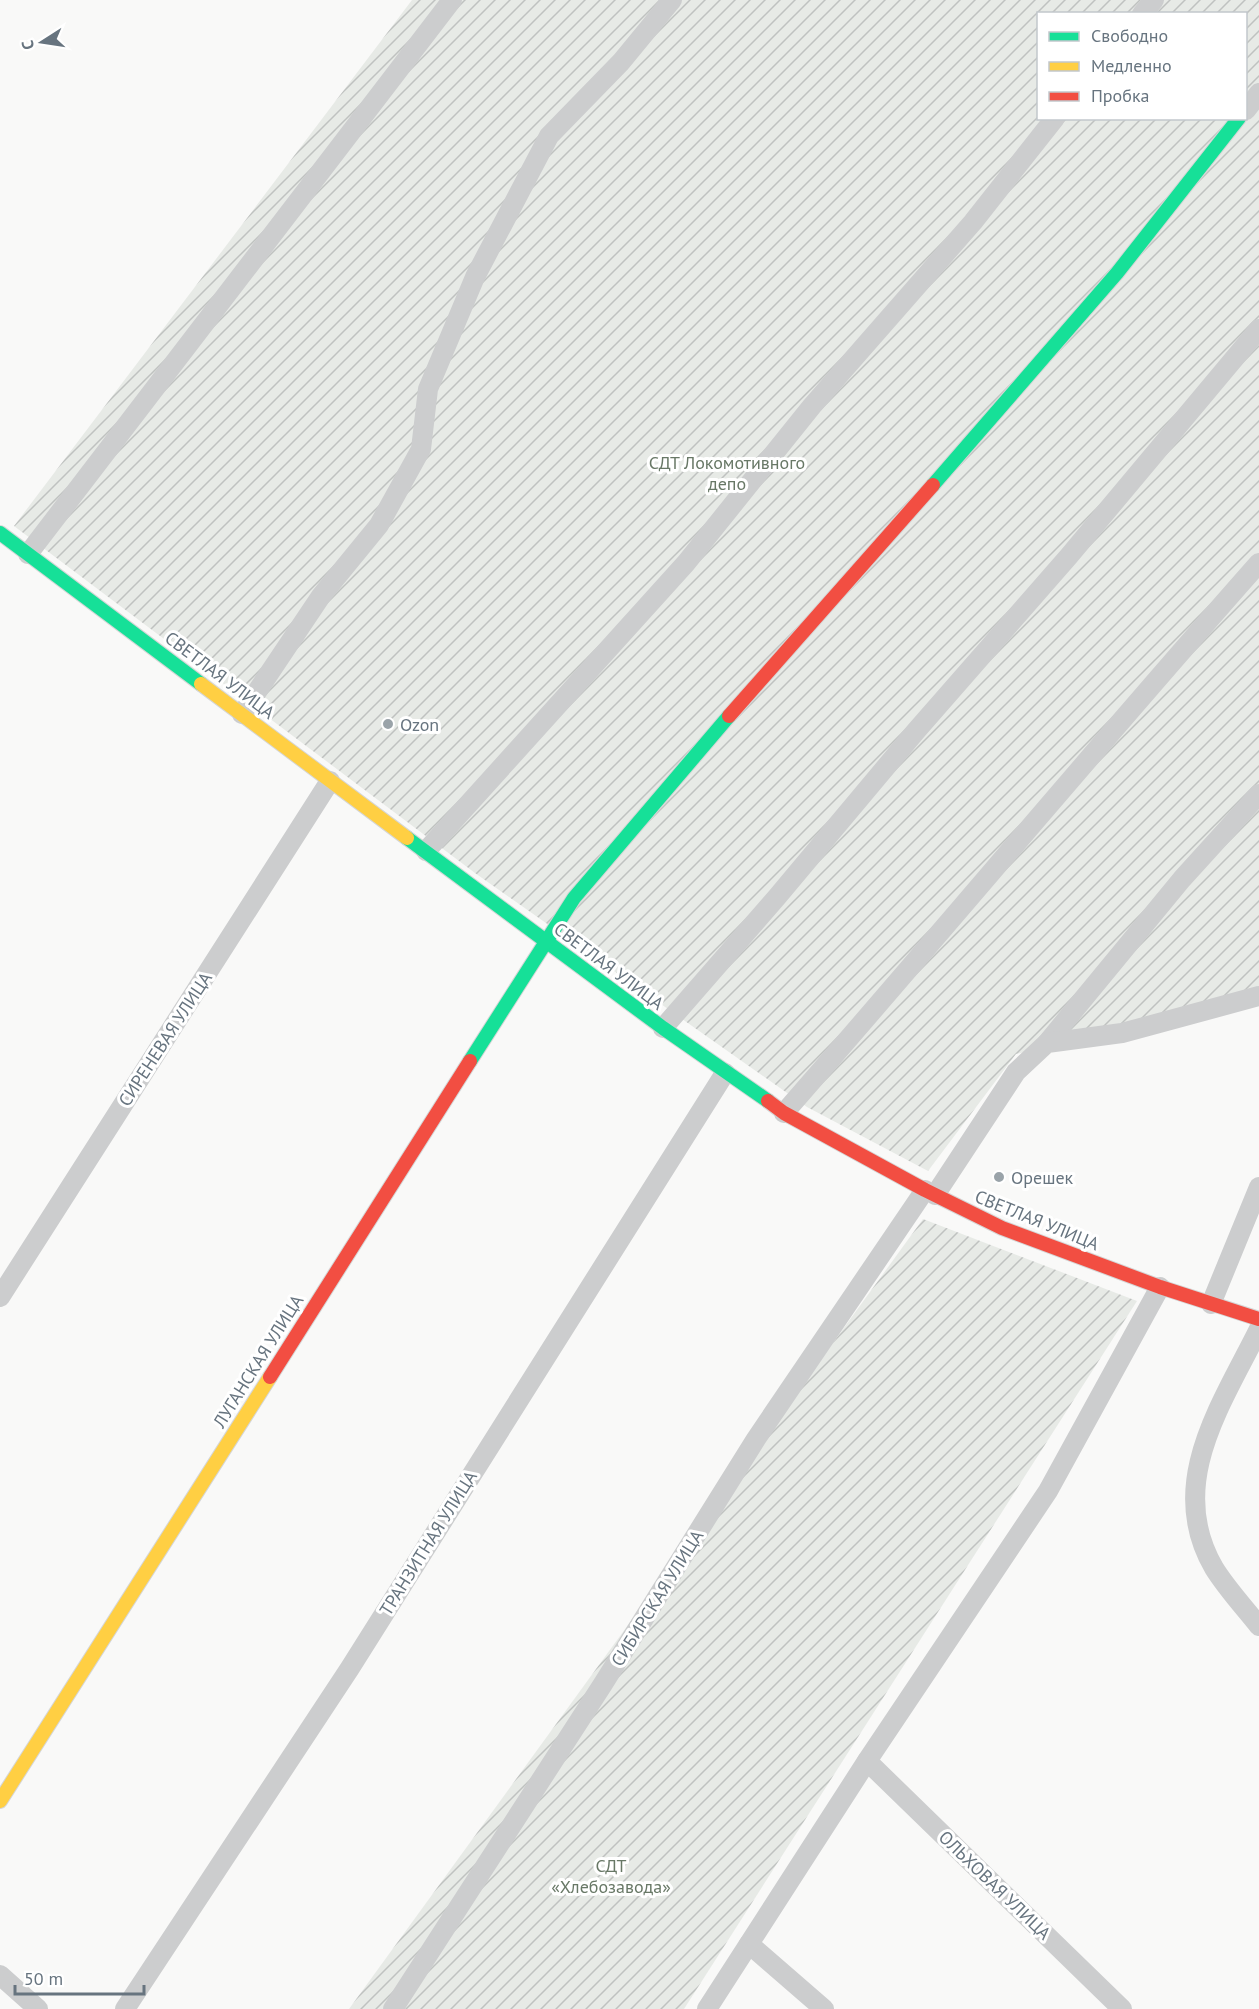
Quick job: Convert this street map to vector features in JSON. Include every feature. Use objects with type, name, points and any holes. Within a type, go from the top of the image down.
[{"type":"street","points":[[28,554],[452,0]]},
{"type":"street","points":[[242,714],[321,596],[379,525],[421,449],[428,389],[475,277],[549,136],[621,62],[672,0]]},
{"type":"street","points":[[1144,12],[1155,0]]},
{"type":"street","points":[[1247,108],[1259,93]]},
{"type":"street","points":[[426,851],[686,563],[812,406],[973,222],[1053,120]]},
{"type":"street","name":"ЛУГАНСКАЯ УЛИЦА","points":[[0,1801],[574,898],[708,740],[846,586],[1117,273],[1237,120]]},
{"type":"street","points":[[663,1028],[777,897],[916,731],[1069,556],[1259,329]]},
{"type":"street","name":"СВЕТЛАЯ УЛИЦА","points":[[0,533],[330,782],[663,1028],[784,1113],[1002,1228],[1160,1287],[1259,1319]]},
{"type":"street","points":[[784,1113],[1045,808],[1259,563]]},
{"type":"street","name":"СИРЕНЕВАЯ УЛИЦА","points":[[0,1297],[330,782]]},
{"type":"street","name":"СИБИРСКАЯ УЛИЦА","points":[[393,2009],[603,1684],[756,1439],[930,1192],[1016,1072],[1047,1043],[1182,879],[1259,794]]},
{"type":"street","points":[[1047,1043],[1122,1033],[1259,996]]},
{"type":"street","name":"ТРАНЗИТНАЯ УЛИЦА","points":[[125,2009],[350,1668],[725,1073]]},
{"type":"street","points":[[1211,1304],[1259,1187]]},
{"type":"street","points":[[707,2009],[867,1761],[1048,1491],[1160,1287]]},
{"type":"street","points":[[1259,1329],[1205,1439],[1198,1462],[1195,1486],[1196,1514],[1213,1567],[1259,1626]]},
{"type":"street","name":"ОЛЬХОВАЯ УЛИЦА","points":[[867,1761],[1122,2009]]},
{"type":"street","points":[[749,1944],[824,2009]]},
{"type":"street","points":[[0,1975],[34,2008]]},
{"type":"green space","name":"СДТ Локомотивного депо","points":[[412,0],[1259,0],[1259,1001],[1016,1054],[928,1171],[807,1107],[475,873],[14,526]]},
{"type":"green space","name":"СДТ «Хлебозавода»","points":[[923,1219],[1137,1301],[684,2009],[349,2009]]},
{"type":"traffic: fast","points":[[933,485],[1117,273],[1237,120]]},
{"type":"traffic: fast","points":[[0,533],[201,684]]},
{"type":"traffic: fast","points":[[470,1061],[574,898],[729,716]]},
{"type":"traffic: fast","points":[[407,838],[663,1028],[768,1101]]},
{"type":"traffic: slow","points":[[201,684],[407,838]]},
{"type":"traffic: slow","points":[[0,1801],[270,1377]]},
{"type":"traffic: jam","points":[[729,716],[933,485]]},
{"type":"traffic: jam","points":[[270,1377],[470,1061]]},
{"type":"traffic: jam","points":[[768,1101],[784,1113],[925,1190],[1002,1228],[1160,1287],[1259,1319]]},
{"type":"place","name":"Ozon","points":[[388,724]]},
{"type":"place","name":"Орешек","points":[[999,1177]]}]
